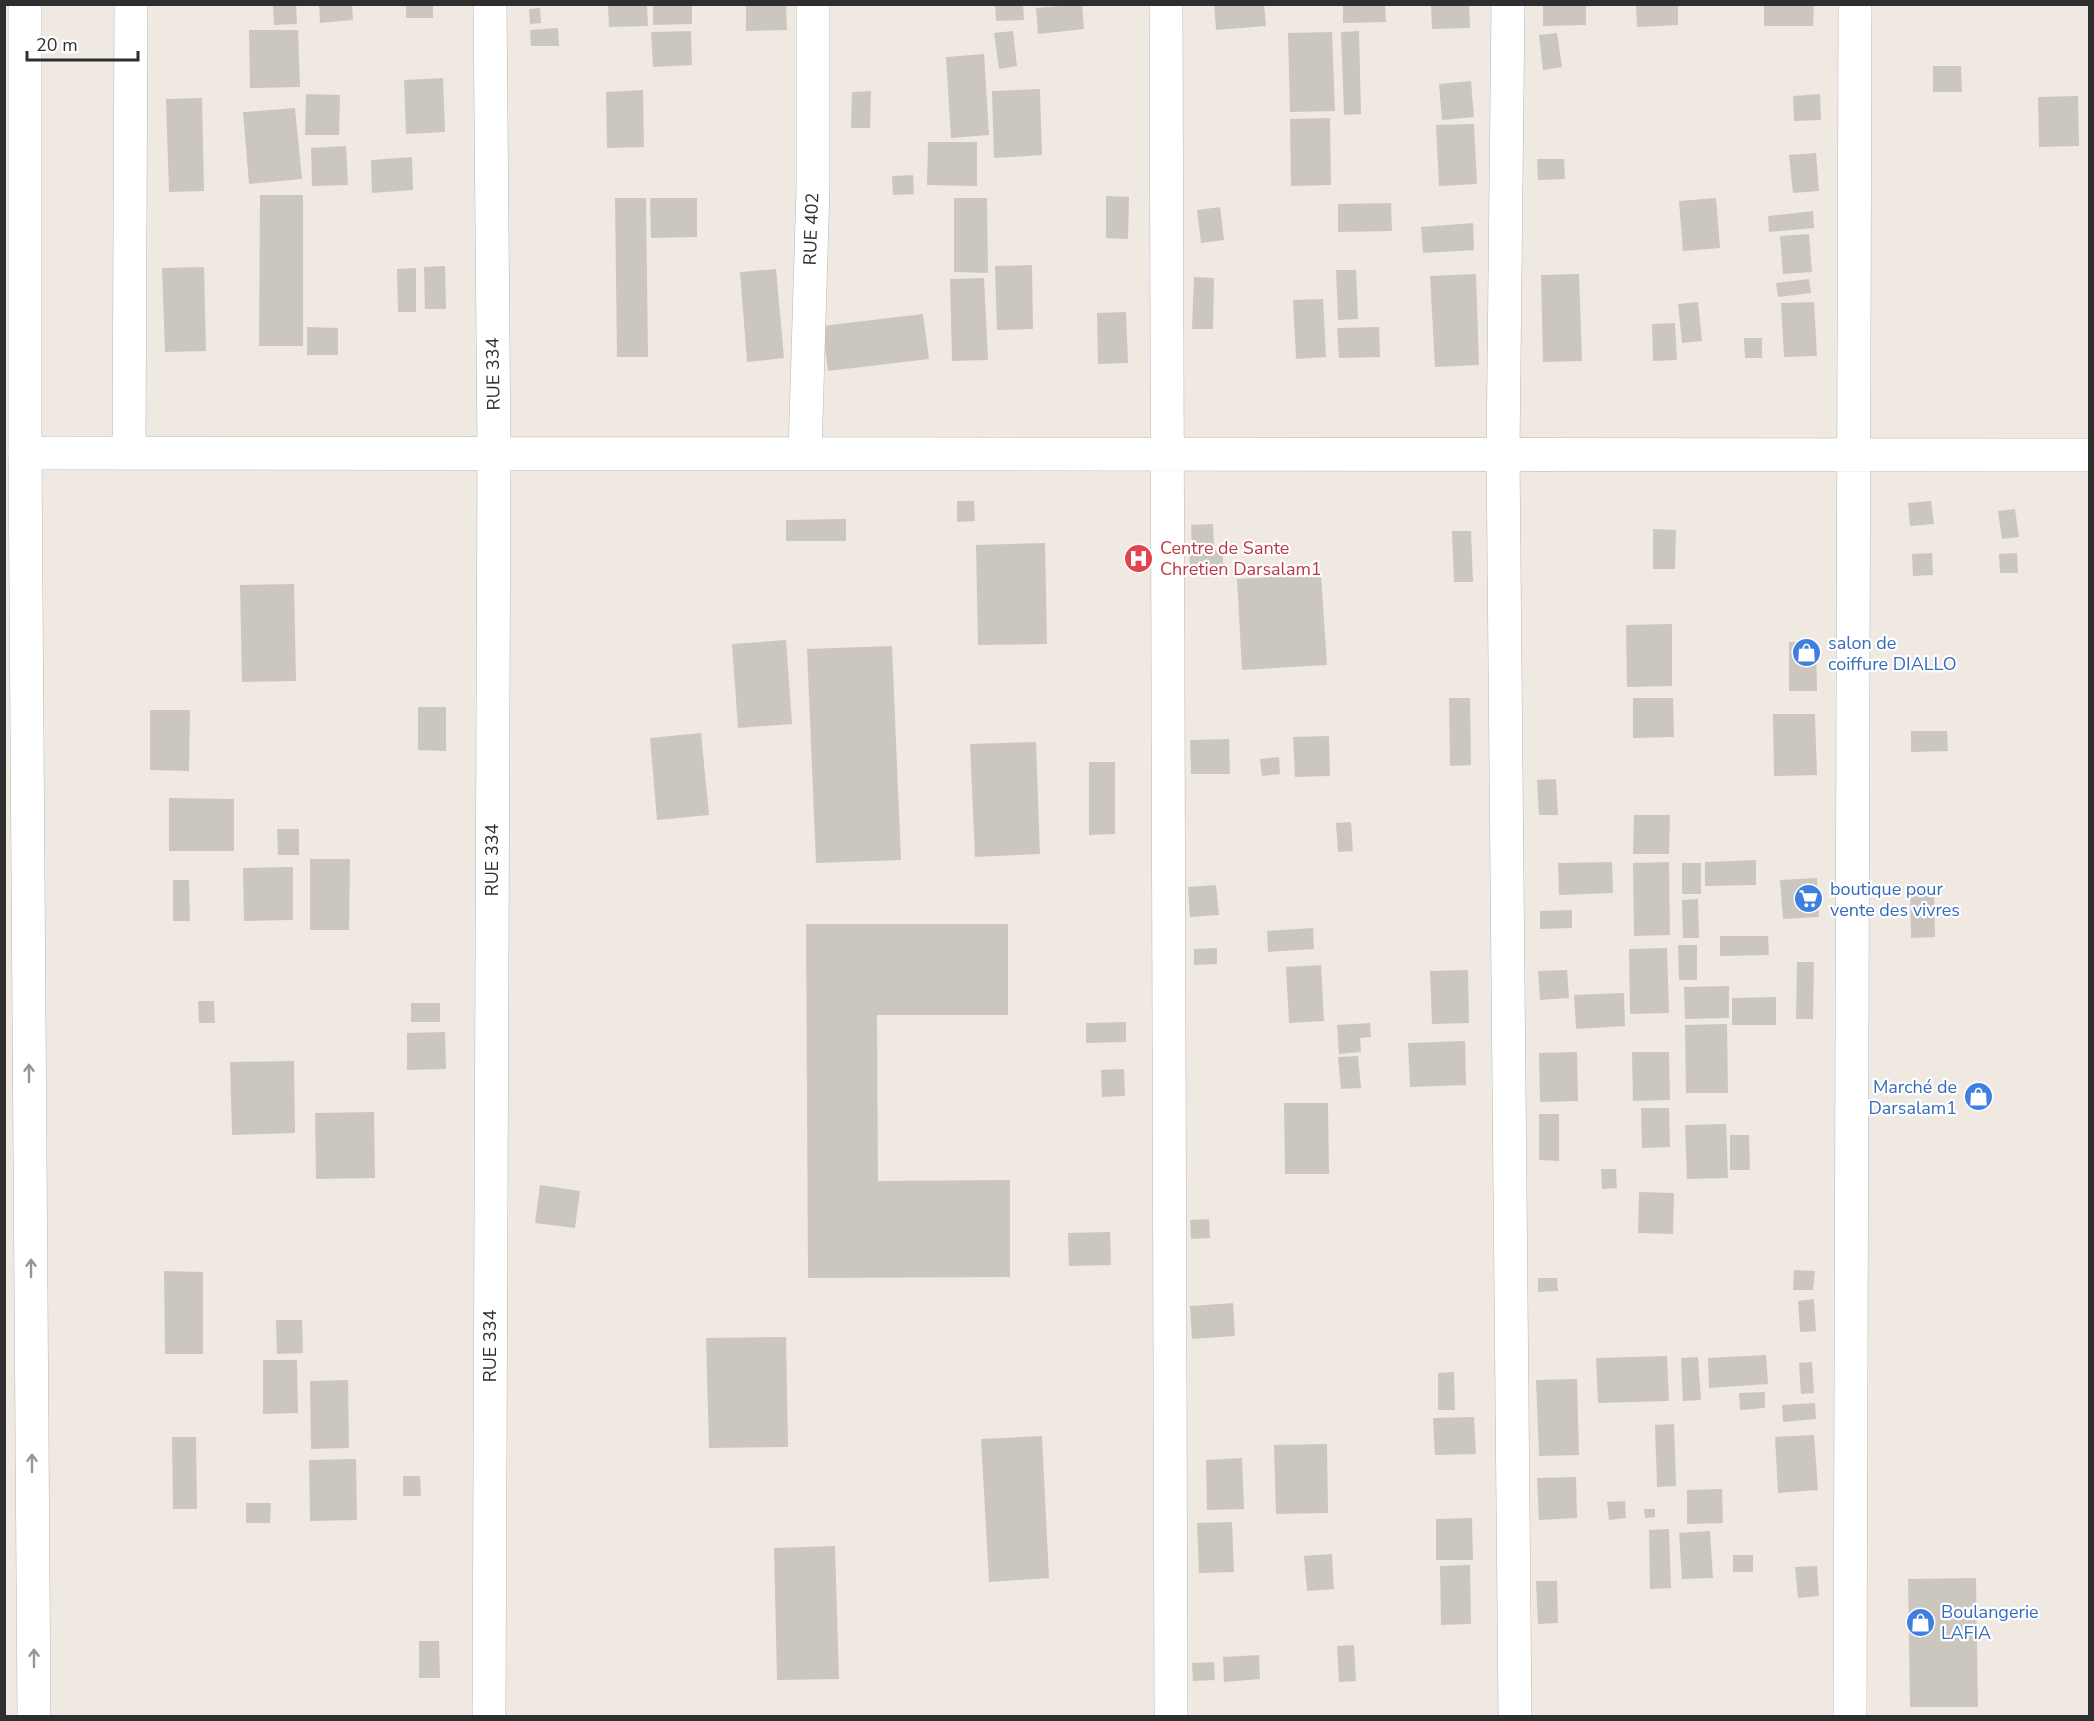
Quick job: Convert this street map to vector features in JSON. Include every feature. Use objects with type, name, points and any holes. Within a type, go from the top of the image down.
[{"type":"street","points":[[25,4],[25,453],[34,1716]]},
{"type":"street","points":[[129,452],[131,4]]},
{"type":"street","name":"RUE 334","points":[[489,1716],[494,452],[490,4]]},
{"type":"street","name":"RUE 402","points":[[805,453],[813,188],[813,4]]},
{"type":"street","points":[[1166,4],[1170,1716]]},
{"type":"street","points":[[1508,4],[1503,454],[1515,1716]]},
{"type":"street","points":[[1850,1716],[1855,4]]},
{"type":"street","points":[[25,453],[2090,455]]},
{"type":"building","points":[[319,4],[352,4],[353,20],[320,23]]},
{"type":"building","points":[[406,4],[433,4],[433,18],[406,18]]},
{"type":"building","points":[[608,4],[647,4],[648,26],[609,27]]},
{"type":"building","points":[[653,4],[692,4],[692,24],[653,25]]},
{"type":"building","points":[[746,4],[786,4],[787,30],[746,31]]},
{"type":"building","points":[[995,4],[1023,4],[1024,20],[996,21]]},
{"type":"building","points":[[1082,4],[1084,29],[1038,34],[1036,8]]},
{"type":"building","points":[[1214,4],[1264,4],[1266,26],[1216,30]]},
{"type":"building","points":[[1343,4],[1385,4],[1386,22],[1343,23]]},
{"type":"building","points":[[1431,4],[1469,4],[1470,28],[1432,29]]},
{"type":"building","points":[[1636,4],[1678,4],[1678,25],[1637,27]]},
{"type":"building","points":[[1764,4],[1814,4],[1813,26],[1764,26]]},
{"type":"building","points":[[273,5],[296,5],[297,24],[274,25]]},
{"type":"building","points":[[1543,5],[1586,5],[1586,25],[1543,26]]},
{"type":"building","points":[[540,8],[541,23],[530,24],[529,9]]},
{"type":"building","points":[[558,28],[559,46],[531,46],[530,30]]},
{"type":"building","points":[[249,30],[298,30],[300,87],[250,88]]},
{"type":"building","points":[[691,31],[692,65],[653,67],[651,32]]},
{"type":"building","points":[[1013,31],[1017,66],[999,69],[994,33]]},
{"type":"building","points":[[1359,31],[1361,114],[1344,115],[1341,32]]},
{"type":"building","points":[[1332,32],[1335,111],[1290,112],[1288,33]]},
{"type":"building","points":[[1557,33],[1562,67],[1543,70],[1539,35]]},
{"type":"building","points":[[984,54],[989,135],[951,138],[946,57]]},
{"type":"building","points":[[1933,66],[1961,66],[1962,92],[1933,92]]},
{"type":"building","points":[[443,78],[445,132],[406,134],[404,80]]},
{"type":"building","points":[[1471,81],[1474,117],[1442,120],[1439,84]]},
{"type":"building","points":[[1040,89],[1042,155],[994,158],[992,91]]},
{"type":"building","points":[[643,90],[644,147],[607,148],[606,92]]},
{"type":"building","points":[[871,91],[870,128],[851,128],[852,92]]},
{"type":"building","points":[[306,94],[340,95],[339,135],[305,135]]},
{"type":"building","points":[[1820,94],[1821,120],[1794,121],[1793,96]]},
{"type":"building","points":[[2078,96],[2079,146],[2039,147],[2038,97]]},
{"type":"building","points":[[202,98],[204,191],[169,192],[166,99]]},
{"type":"building","points":[[295,108],[302,179],[249,184],[243,112]]},
{"type":"building","points":[[1330,118],[1331,185],[1291,186],[1290,119]]},
{"type":"building","points":[[1474,124],[1477,184],[1439,186],[1436,125]]},
{"type":"building","points":[[928,142],[977,142],[977,186],[927,185]]},
{"type":"building","points":[[346,146],[348,185],[312,186],[311,148]]},
{"type":"building","points":[[1816,153],[1819,191],[1793,193],[1789,155]]},
{"type":"building","points":[[412,157],[413,190],[372,193],[371,160]]},
{"type":"building","points":[[1537,159],[1564,159],[1565,179],[1538,180]]},
{"type":"building","points":[[913,175],[914,194],[893,195],[892,176]]},
{"type":"building","points":[[260,195],[303,195],[303,346],[259,346]]},
{"type":"building","points":[[1106,196],[1129,197],[1128,239],[1106,238]]},
{"type":"building","points":[[615,198],[646,198],[648,357],[617,357]]},
{"type":"building","points":[[650,198],[697,198],[697,237],[651,238]]},
{"type":"building","points":[[954,198],[987,198],[988,273],[954,272]]},
{"type":"building","points":[[1716,198],[1720,248],[1683,251],[1679,201]]},
{"type":"building","points":[[1391,203],[1392,231],[1338,232],[1338,204]]},
{"type":"building","points":[[1220,207],[1224,240],[1201,243],[1197,210]]},
{"type":"building","points":[[1813,211],[1814,228],[1769,232],[1768,216]]},
{"type":"building","points":[[1473,223],[1474,250],[1423,253],[1421,227]]},
{"type":"building","points":[[1809,234],[1812,272],[1783,274],[1780,236]]},
{"type":"building","points":[[1032,265],[1033,329],[997,330],[995,266]]},
{"type":"building","points":[[445,266],[446,309],[425,309],[424,267]]},
{"type":"building","points":[[204,267],[206,351],[165,352],[162,268]]},
{"type":"building","points":[[416,268],[416,312],[398,312],[397,269]]},
{"type":"building","points":[[776,269],[784,358],[747,362],[740,272]]},
{"type":"building","points":[[1336,270],[1356,270],[1358,319],[1338,320]]},
{"type":"building","points":[[1476,274],[1479,365],[1435,367],[1430,276]]},
{"type":"building","points":[[1579,274],[1582,361],[1543,362],[1541,275]]},
{"type":"building","points":[[1194,277],[1214,278],[1213,329],[1192,329]]},
{"type":"building","points":[[984,278],[988,360],[952,361],[950,279]]},
{"type":"building","points":[[1809,279],[1811,293],[1778,297],[1776,283]]},
{"type":"building","points":[[1323,299],[1326,357],[1296,359],[1293,300]]},
{"type":"building","points":[[1698,302],[1702,341],[1682,343],[1678,304]]},
{"type":"building","points":[[1814,302],[1817,356],[1784,357],[1781,303]]},
{"type":"building","points":[[1126,312],[1128,363],[1098,364],[1097,313]]},
{"type":"building","points":[[923,314],[929,359],[828,371],[822,326]]},
{"type":"building","points":[[1675,323],[1677,360],[1653,361],[1652,324]]},
{"type":"building","points":[[307,327],[338,328],[338,355],[307,355]]},
{"type":"building","points":[[1379,327],[1380,357],[1339,358],[1337,328]]},
{"type":"building","points":[[1744,338],[1762,338],[1762,358],[1745,358]]},
{"type":"building","points":[[957,501],[974,501],[975,521],[957,522]]},
{"type":"building","points":[[1931,501],[1934,524],[1910,526],[1908,503]]},
{"type":"building","points":[[2015,509],[2019,537],[2002,539],[1998,511]]},
{"type":"building","points":[[846,519],[846,541],[786,541],[786,520]]},
{"type":"building","points":[[1213,524],[1214,546],[1192,547],[1191,525]]},
{"type":"building","points":[[1653,529],[1676,530],[1675,569],[1653,569]]},
{"type":"building","points":[[1452,531],[1471,531],[1473,582],[1454,582]]},
{"type":"building","points":[[1045,543],[1047,644],[978,645],[976,545]]},
{"type":"building","points":[[1223,550],[1223,567],[1190,568],[1189,551]]},
{"type":"building","points":[[1932,553],[1933,575],[1913,576],[1912,554]]},
{"type":"building","points":[[2017,553],[2018,573],[2000,573],[1999,554]]},
{"type":"building","points":[[1321,574],[1327,665],[1242,670],[1237,579]]},
{"type":"building","points":[[294,584],[296,681],[242,682],[240,585]]},
{"type":"building","points":[[1672,624],[1672,686],[1627,687],[1626,625]]},
{"type":"building","points":[[786,640],[792,724],[738,728],[732,644]]},
{"type":"building","points":[[1789,642],[1816,642],[1817,691],[1789,691]]},
{"type":"building","points":[[892,646],[901,860],[816,863],[807,649]]},
{"type":"building","points":[[1449,698],[1470,698],[1471,765],[1450,766]]},
{"type":"building","points":[[1633,698],[1673,698],[1674,737],[1633,738]]},
{"type":"building","points":[[418,707],[446,707],[446,751],[418,750]]},
{"type":"building","points":[[150,710],[190,710],[189,771],[150,770]]},
{"type":"building","points":[[1773,714],[1815,714],[1817,775],[1774,776]]},
{"type":"building","points":[[1911,731],[1947,731],[1948,751],[1911,752]]},
{"type":"building","points":[[701,733],[709,815],[657,820],[650,738]]},
{"type":"building","points":[[1329,736],[1330,776],[1295,777],[1293,737]]},
{"type":"building","points":[[1229,739],[1230,774],[1191,774],[1190,740]]},
{"type":"building","points":[[1036,742],[1040,854],[975,857],[970,744]]},
{"type":"building","points":[[1279,757],[1280,774],[1262,776],[1260,759]]},
{"type":"building","points":[[1089,762],[1115,762],[1115,834],[1089,835]]},
{"type":"building","points":[[1556,779],[1558,815],[1539,815],[1537,780]]},
{"type":"building","points":[[169,798],[234,799],[234,851],[169,851]]},
{"type":"building","points":[[1634,815],[1670,815],[1669,854],[1633,854]]},
{"type":"building","points":[[1351,822],[1353,851],[1338,852],[1336,823]]},
{"type":"building","points":[[277,829],[299,829],[299,855],[278,855]]},
{"type":"building","points":[[310,859],[350,859],[349,930],[310,930]]},
{"type":"building","points":[[1756,860],[1756,885],[1705,886],[1705,862]]},
{"type":"building","points":[[1612,862],[1613,893],[1559,895],[1558,863]]},
{"type":"building","points":[[1669,862],[1670,935],[1634,936],[1633,863]]},
{"type":"building","points":[[1682,863],[1701,863],[1701,894],[1682,894]]},
{"type":"building","points":[[293,867],[293,920],[244,921],[243,868]]},
{"type":"building","points":[[1817,878],[1819,917],[1783,919],[1780,880]]},
{"type":"building","points":[[173,880],[189,880],[190,921],[173,921]]},
{"type":"building","points":[[1216,885],[1219,915],[1190,917],[1188,887]]},
{"type":"building","points":[[1934,885],[1935,937],[1911,938],[1910,886]]},
{"type":"building","points":[[1698,899],[1699,938],[1683,938],[1682,900]]},
{"type":"building","points":[[1572,910],[1572,928],[1540,929],[1540,911]]},
{"type":"building","points":[[806,924],[1008,924],[1008,1015],[877,1015],[878,1181],[1010,1180],[1010,1277],[808,1278]]},
{"type":"building","points":[[1313,928],[1314,949],[1268,952],[1267,931]]},
{"type":"building","points":[[1720,936],[1768,936],[1769,955],[1720,956]]},
{"type":"building","points":[[1678,945],[1697,945],[1697,980],[1679,980]]},
{"type":"building","points":[[1217,948],[1217,964],[1194,965],[1194,949]]},
{"type":"building","points":[[1667,948],[1669,1013],[1630,1014],[1629,949]]},
{"type":"building","points":[[1797,962],[1814,962],[1813,1019],[1796,1019]]},
{"type":"building","points":[[1321,965],[1324,1021],[1289,1023],[1286,967]]},
{"type":"building","points":[[1468,970],[1469,1023],[1432,1024],[1430,971]]},
{"type":"building","points":[[1567,970],[1569,998],[1540,1000],[1538,971]]},
{"type":"building","points":[[1729,986],[1729,1018],[1685,1019],[1684,987]]},
{"type":"building","points":[[1624,993],[1625,1026],[1576,1029],[1574,995]]},
{"type":"building","points":[[1776,997],[1776,1025],[1732,1025],[1732,998]]},
{"type":"building","points":[[198,1001],[214,1001],[215,1023],[199,1023]]},
{"type":"building","points":[[411,1003],[440,1003],[440,1022],[411,1022]]},
{"type":"building","points":[[1126,1022],[1126,1042],[1086,1043],[1086,1023]]},
{"type":"building","points":[[1370,1023],[1371,1037],[1360,1038],[1361,1052],[1339,1054],[1337,1025]]},
{"type":"building","points":[[1727,1024],[1728,1093],[1686,1093],[1685,1025]]},
{"type":"building","points":[[445,1032],[446,1069],[407,1070],[407,1033]]},
{"type":"building","points":[[1465,1041],[1466,1085],[1410,1087],[1408,1043]]},
{"type":"building","points":[[1577,1052],[1578,1101],[1540,1102],[1539,1053]]},
{"type":"building","points":[[1632,1052],[1669,1052],[1670,1100],[1633,1101]]},
{"type":"building","points":[[1358,1056],[1361,1088],[1341,1089],[1338,1057]]},
{"type":"building","points":[[294,1061],[295,1133],[232,1135],[230,1062]]},
{"type":"building","points":[[1124,1069],[1125,1096],[1102,1097],[1101,1070]]},
{"type":"building","points":[[1284,1103],[1328,1103],[1329,1174],[1285,1174]]},
{"type":"building","points":[[1641,1108],[1669,1108],[1670,1147],[1642,1148]]},
{"type":"building","points":[[374,1112],[375,1178],[316,1179],[315,1113]]},
{"type":"building","points":[[1539,1114],[1559,1114],[1559,1161],[1539,1160]]},
{"type":"building","points":[[1726,1124],[1728,1178],[1687,1179],[1685,1125]]},
{"type":"building","points":[[1730,1135],[1749,1135],[1750,1170],[1730,1170]]},
{"type":"building","points":[[1601,1169],[1616,1169],[1617,1188],[1602,1189]]},
{"type":"building","points":[[540,1185],[580,1191],[575,1228],[535,1223]]},
{"type":"building","points":[[1639,1192],[1674,1193],[1673,1234],[1638,1233]]},
{"type":"building","points":[[1209,1219],[1210,1238],[1191,1239],[1190,1220]]},
{"type":"building","points":[[1110,1232],[1111,1265],[1069,1266],[1068,1233]]},
{"type":"building","points":[[1794,1270],[1815,1271],[1813,1290],[1793,1290]]},
{"type":"building","points":[[164,1271],[203,1272],[203,1354],[165,1354]]},
{"type":"building","points":[[1538,1278],[1557,1278],[1558,1291],[1538,1292]]},
{"type":"building","points":[[1814,1299],[1816,1331],[1800,1332],[1798,1301]]},
{"type":"building","points":[[1233,1303],[1235,1336],[1192,1339],[1190,1306]]},
{"type":"building","points":[[276,1320],[302,1320],[303,1353],[277,1354]]},
{"type":"building","points":[[786,1337],[788,1447],[709,1448],[706,1338]]},
{"type":"building","points":[[1766,1355],[1768,1384],[1709,1388],[1708,1358]]},
{"type":"building","points":[[1667,1356],[1669,1401],[1598,1403],[1596,1358]]},
{"type":"building","points":[[1698,1357],[1701,1400],[1683,1401],[1681,1358]]},
{"type":"building","points":[[263,1360],[297,1360],[298,1413],[263,1414]]},
{"type":"building","points":[[1812,1362],[1814,1393],[1801,1394],[1799,1363]]},
{"type":"building","points":[[1454,1372],[1455,1410],[1438,1410],[1438,1373]]},
{"type":"building","points":[[1577,1379],[1579,1455],[1539,1456],[1536,1380]]},
{"type":"building","points":[[348,1380],[349,1448],[311,1449],[310,1381]]},
{"type":"building","points":[[1765,1392],[1765,1408],[1740,1410],[1739,1393]]},
{"type":"building","points":[[1815,1403],[1816,1419],[1783,1422],[1782,1405]]},
{"type":"building","points":[[1474,1417],[1476,1454],[1435,1455],[1433,1418]]},
{"type":"building","points":[[1674,1424],[1676,1486],[1657,1487],[1655,1425]]},
{"type":"building","points":[[1814,1435],[1818,1490],[1778,1493],[1775,1437]]},
{"type":"building","points":[[1042,1436],[1049,1578],[989,1582],[981,1439]]},
{"type":"building","points":[[172,1437],[196,1437],[197,1509],[173,1509]]},
{"type":"building","points":[[1327,1444],[1328,1513],[1276,1514],[1274,1445]]},
{"type":"building","points":[[1242,1458],[1244,1509],[1207,1510],[1206,1460]]},
{"type":"building","points":[[356,1459],[357,1520],[310,1521],[309,1460]]},
{"type":"building","points":[[403,1476],[420,1476],[421,1496],[403,1496]]},
{"type":"building","points":[[1576,1477],[1577,1518],[1539,1520],[1537,1478]]},
{"type":"building","points":[[1722,1489],[1723,1523],[1687,1524],[1687,1490]]},
{"type":"building","points":[[1625,1501],[1626,1518],[1609,1520],[1607,1502]]},
{"type":"building","points":[[246,1503],[271,1503],[270,1523],[246,1523]]},
{"type":"building","points":[[1644,1509],[1655,1509],[1655,1517],[1645,1518]]},
{"type":"building","points":[[1472,1518],[1473,1560],[1436,1560],[1436,1519]]},
{"type":"building","points":[[1232,1522],[1234,1572],[1199,1573],[1197,1523]]},
{"type":"building","points":[[1669,1529],[1671,1588],[1650,1589],[1649,1530]]},
{"type":"building","points":[[1710,1531],[1713,1578],[1682,1579],[1679,1533]]},
{"type":"building","points":[[835,1546],[839,1679],[777,1680],[774,1548]]},
{"type":"building","points":[[1332,1554],[1334,1589],[1307,1591],[1304,1556]]},
{"type":"building","points":[[1733,1555],[1753,1555],[1753,1572],[1733,1572]]},
{"type":"building","points":[[1470,1565],[1471,1624],[1441,1625],[1440,1566]]},
{"type":"building","points":[[1817,1566],[1819,1596],[1798,1598],[1795,1567]]},
{"type":"building","points":[[1976,1578],[1978,1707],[1910,1707],[1908,1579]]},
{"type":"building","points":[[1536,1581],[1557,1581],[1558,1623],[1538,1624]]},
{"type":"building","points":[[419,1641],[439,1641],[440,1678],[419,1678]]},
{"type":"building","points":[[1354,1645],[1356,1681],[1339,1682],[1337,1646]]},
{"type":"building","points":[[1259,1655],[1260,1679],[1224,1682],[1223,1657]]},
{"type":"building","points":[[1214,1662],[1215,1680],[1193,1681],[1192,1663]]},
{"type":"place","name":"Centre de Sante Chretien Darsalam1","points":[[1139,558]]},
{"type":"place","name":"salon de coiffure DIALLO","points":[[1807,653]]},
{"type":"place","name":"boutique pour vente des vivres","points":[[1809,899]]},
{"type":"place","name":"Marché de Darsalam1","points":[[1978,1097]]},
{"type":"place","name":"Boulangerie LAFIA","points":[[1920,1622]]}]
